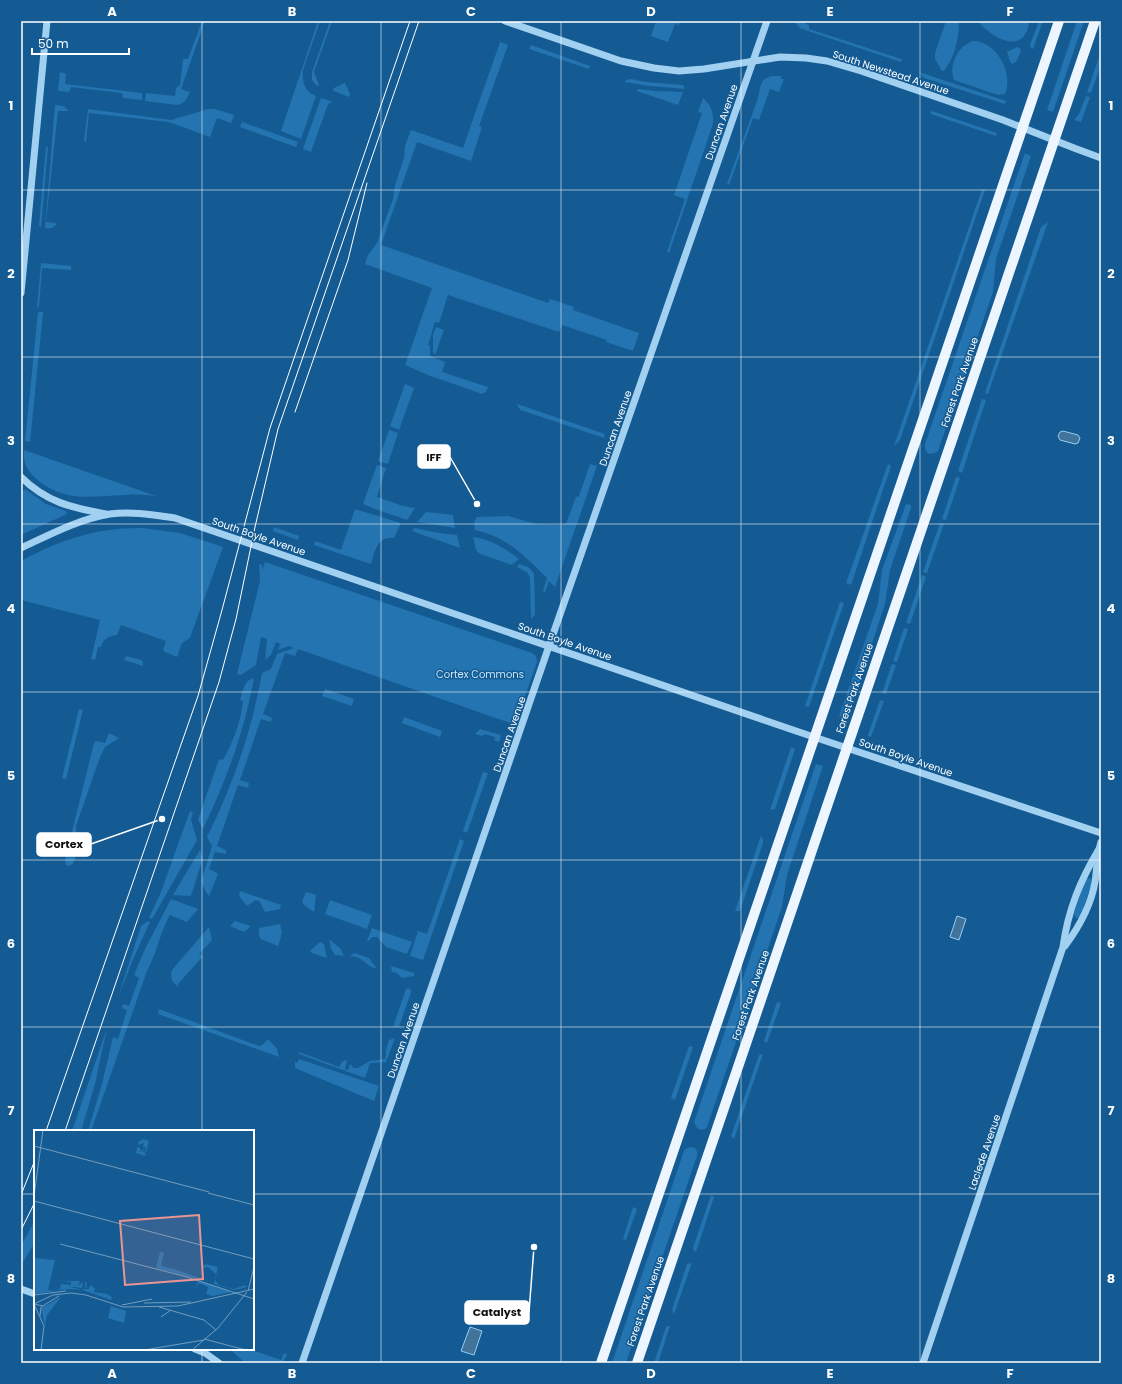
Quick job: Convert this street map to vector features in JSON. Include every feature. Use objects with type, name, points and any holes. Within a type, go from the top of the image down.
[{"type":"main road","name":"Forest Park Avenue","points":[[601,1363],[1059,21]]},
{"type":"main road","name":"Forest Park Avenue","points":[[637,1363],[1095,21]]},
{"type":"street","points":[[21,293],[47,21]]},
{"type":"street","name":"South Newstead Avenue","points":[[505,21],[621,61],[654,68],[689,70],[785,57],[827,61],[861,71],[1023,127],[1054,141],[1101,158]]},
{"type":"street","name":"Duncan Avenue","points":[[302,1363],[549,646],[767,21]]},
{"type":"street","points":[[21,477],[36,491],[50,499],[83,510],[110,514]]},
{"type":"street","name":"South Boyle Avenue","points":[[21,548],[73,525],[110,514],[153,514],[175,518],[847,748],[1101,833]]},
{"type":"street","name":"Laclede Avenue","points":[[1063,947],[1084,917],[1094,885],[1100,846]]},
{"type":"street","name":"Laclede Avenue","points":[[923,1363],[1063,947],[1066,926],[1081,880],[1100,846]]},
{"type":"street","points":[[21,1289],[34,1294]]},
{"type":"street","points":[[198,1350],[205,1353],[219,1363]]},
{"type":"green space","points":[[202,21],[205,21],[181,89],[190,92],[186,99],[182,104],[177,105],[145,101],[146,93],[175,96],[176,88],[180,85],[183,59],[188,59]]},
{"type":"green space","points":[[318,21],[320,21],[303,70],[306,89],[316,96],[301,139],[281,131]]},
{"type":"green space","points":[[330,21],[332,21],[314,72],[319,85],[317,86],[312,80],[312,72]]},
{"type":"green space","points":[[656,21],[680,21],[679,25],[675,24],[668,42],[651,36]]},
{"type":"green space","points":[[794,21],[801,21],[809,25],[809,29],[902,59],[901,62],[800,28]]},
{"type":"green space","points":[[946,21],[959,21],[959,28],[954,53],[944,71],[942,71],[935,59],[935,53]]},
{"type":"green space","points":[[978,21],[1029,21],[1029,25],[1024,36],[1013,42],[1006,41],[993,35]]},
{"type":"green space","points":[[1039,21],[1043,21],[1033,49],[1030,45]]},
{"type":"green space","points":[[1077,21],[1084,21],[1053,112],[1047,110]]},
{"type":"green space","points":[[973,41],[981,42],[989,46],[996,52],[1001,60],[1007,77],[1005,94],[998,95],[954,80],[952,74],[953,62],[963,47]]},
{"type":"green space","points":[[500,42],[508,45],[479,126],[482,127],[471,161],[417,142],[381,245],[548,303],[550,299],[574,307],[573,310],[639,333],[633,351],[606,342],[607,340],[562,325],[559,332],[448,295],[439,323],[435,322],[428,345],[430,345],[430,356],[445,362],[442,372],[488,387],[486,392],[482,394],[428,375],[405,365],[432,288],[365,264],[368,255],[377,243],[393,199],[395,185],[404,158],[405,146],[411,130],[463,148]]},
{"type":"green space","points":[[531,45],[590,66],[589,69],[529,49]]},
{"type":"green space","points":[[1017,47],[1020,48],[1021,51],[1016,62],[1012,64],[1007,52]]},
{"type":"green space","points":[[1101,51],[1101,65],[1091,93],[1087,92]]},
{"type":"green space","points":[[60,72],[66,74],[65,84],[142,93],[142,100],[123,98],[122,93],[71,87],[69,92],[58,91]]},
{"type":"green space","points":[[919,72],[1006,101],[1005,104],[924,78]]},
{"type":"green space","points":[[781,76],[781,79],[784,79],[779,92],[770,89],[759,120],[753,118],[729,185],[727,184],[758,98],[761,84],[768,77]]},
{"type":"green space","points":[[631,79],[646,82],[683,85],[685,89],[625,82],[626,80]]},
{"type":"green space","points":[[345,83],[350,94],[349,97],[333,90],[334,88]]},
{"type":"green space","points":[[638,89],[683,92],[678,105],[637,91]]},
{"type":"green space","points":[[1086,96],[1090,97],[1081,122],[1074,120],[1079,114]]},
{"type":"green space","points":[[321,98],[333,102],[328,104],[311,152],[303,149]]},
{"type":"green space","points":[[703,98],[708,103],[711,110],[713,124],[669,253],[667,252],[685,199],[674,195],[702,113],[698,112]]},
{"type":"green space","points":[[55,105],[64,106],[69,111],[58,111],[46,222],[56,223],[56,225],[52,228],[45,228]]},
{"type":"green space","points":[[88,109],[171,120],[208,109],[215,109],[234,115],[231,123],[217,118],[210,137],[169,122],[89,113],[86,142],[84,141]]},
{"type":"green space","points":[[932,111],[997,133],[996,136],[931,114],[930,113]]},
{"type":"green space","points":[[242,122],[298,142],[296,147],[240,127]]},
{"type":"green space","points":[[46,147],[48,147],[41,228],[39,225]]},
{"type":"green space","points":[[1025,153],[1031,156],[996,259],[993,292],[938,451],[930,454],[925,450],[925,444]]},
{"type":"green space","points":[[982,189],[985,190],[900,440],[894,446]]},
{"type":"green space","points":[[1048,222],[988,394],[985,393],[1041,227]]},
{"type":"green space","points":[[41,263],[71,266],[71,270],[42,268],[39,307],[37,308]]},
{"type":"green space","points":[[38,312],[43,312],[30,442],[25,441]]},
{"type":"green space","points":[[436,327],[444,330],[435,355],[433,352],[433,335]]},
{"type":"green space","points":[[405,384],[414,388],[399,430],[390,426]]},
{"type":"green space","points":[[982,399],[986,400],[962,473],[958,471]]},
{"type":"green space","points":[[517,404],[605,434],[604,438],[521,410]]},
{"type":"green space","points":[[389,430],[398,433],[388,464],[378,461]]},
{"type":"green space","points":[[24,450],[156,496],[133,495],[80,497],[60,493],[49,488],[32,474],[25,464]]},
{"type":"green space","points":[[590,464],[597,466],[555,587],[549,581],[545,592],[543,591],[547,578],[539,570],[515,548],[506,542],[497,537],[475,530],[474,522],[477,517],[508,516],[536,524],[566,524],[576,497],[579,496]]},
{"type":"green space","points":[[888,464],[891,466],[851,585],[846,583]]},
{"type":"green space","points":[[377,465],[386,468],[377,497],[403,506],[415,508],[407,520],[363,504]]},
{"type":"green space","points":[[956,477],[960,478],[946,520],[942,519]]},
{"type":"green space","points":[[25,489],[46,504],[66,511],[67,514],[21,535],[23,504],[22,492]]},
{"type":"green space","points":[[906,504],[911,505],[911,508],[890,570],[885,604],[847,719],[839,716],[878,604],[882,570]]},
{"type":"green space","points":[[355,509],[401,523],[394,538],[384,539],[380,542],[371,564],[314,545],[315,541],[341,550]]},
{"type":"green space","points":[[426,512],[453,515],[455,528],[417,522]]},
{"type":"green space","points":[[940,523],[944,524],[927,573],[923,572]]},
{"type":"green space","points":[[274,527],[299,536],[298,540],[273,531]]},
{"type":"green space","points":[[127,528],[143,528],[180,533],[223,547],[190,638],[182,643],[177,657],[163,651],[166,641],[121,625],[117,635],[106,638],[101,647],[98,647],[95,660],[91,659],[100,620],[21,600],[21,561],[66,540],[96,532]]},
{"type":"green space","points":[[414,528],[457,535],[460,548],[412,531]]},
{"type":"green space","points":[[473,537],[498,545],[519,559],[512,565],[480,554],[476,550]]},
{"type":"green space","name":"Cortex Commons","points":[[265,562],[532,653],[536,656],[537,662],[516,722],[513,724],[298,649],[295,656],[285,653],[263,714],[272,718],[271,722],[261,719],[240,780],[249,783],[248,788],[238,785],[217,846],[226,850],[226,854],[215,852],[209,869],[218,874],[209,896],[201,882],[212,846],[207,837],[225,797],[240,757],[253,715],[262,673],[271,669],[277,654],[294,648],[289,646],[278,650],[280,644],[276,642],[271,655],[265,660],[267,639],[261,637],[256,665],[241,675],[237,674],[260,581],[259,564],[262,565],[262,570]]},
{"type":"green space","points":[[519,564],[528,567],[534,573],[535,614],[531,619],[530,578],[527,572],[517,567]]},
{"type":"green space","points":[[922,575],[926,577],[910,624],[906,623]]},
{"type":"green space","points":[[840,602],[844,603],[809,707],[805,706]]},
{"type":"green space","points":[[904,628],[908,629],[897,662],[893,661]]},
{"type":"green space","points":[[126,656],[141,660],[143,662],[143,666],[124,660]]},
{"type":"green space","points":[[892,664],[896,665],[886,694],[882,693]]},
{"type":"green space","points":[[254,678],[234,755],[203,829],[198,820],[219,759],[223,760],[231,744],[241,716],[243,701],[240,700],[244,686],[248,681]]},
{"type":"green space","points":[[325,689],[354,699],[352,706],[322,696]]},
{"type":"green space","points":[[880,700],[884,701],[871,737],[868,735]]},
{"type":"green space","points":[[79,709],[83,710],[66,779],[62,778]]},
{"type":"green space","points":[[404,717],[442,731],[440,737],[402,723]]},
{"type":"green space","points":[[480,729],[501,735],[499,742],[494,740],[495,737],[484,734],[483,736],[475,734]]},
{"type":"green space","points":[[109,733],[119,738],[105,747],[100,757],[76,826],[80,842],[79,848],[73,864],[68,866],[66,865],[65,860],[94,743],[96,741],[105,743]]},
{"type":"green space","points":[[791,747],[795,749],[775,809],[770,810]]},
{"type":"green space","points":[[816,764],[823,766],[787,875],[782,907],[707,1127],[701,1130],[697,1128],[694,1122]]},
{"type":"green space","points":[[483,772],[488,773],[467,833],[463,831]]},
{"type":"green space","points":[[190,811],[193,812],[191,820],[197,840],[152,919],[149,918],[161,892]]},
{"type":"green space","points":[[761,836],[763,843],[740,911],[735,911]]},
{"type":"green space","points":[[460,839],[464,841],[423,960],[410,956],[418,931],[427,934]]},
{"type":"green space","points":[[200,850],[203,858],[191,896],[173,895]]},
{"type":"green space","points":[[1090,878],[1092,883],[1081,915],[1076,918],[1074,913],[1085,880]]},
{"type":"green space","points":[[240,891],[281,905],[280,909],[265,912],[260,902],[256,900],[247,906],[239,896]]},
{"type":"green space","points":[[306,892],[316,895],[314,912],[302,902]]},
{"type":"green space","points":[[171,899],[198,909],[187,922],[170,915],[147,971],[91,1130],[88,1130],[102,1084],[113,1037],[118,1039],[127,1010],[122,1008],[123,1004],[129,1006],[139,978],[134,975],[145,949]]},
{"type":"green space","points":[[330,900],[372,915],[367,929],[325,914]]},
{"type":"green space","points":[[148,921],[150,922],[118,997],[141,926]]},
{"type":"green space","points":[[235,921],[251,926],[244,932],[230,926]]},
{"type":"green space","points":[[280,924],[282,933],[278,946],[261,939],[259,935],[259,928]]},
{"type":"green space","points":[[209,927],[212,940],[199,954],[203,956],[178,984],[179,987],[172,980],[172,970]]},
{"type":"green space","points":[[372,928],[412,942],[407,954],[386,947],[377,937],[372,937],[369,941],[367,941]]},
{"type":"green space","points":[[329,939],[340,948],[344,956],[335,955],[331,949]]},
{"type":"green space","points":[[320,942],[324,944],[327,958],[310,951]]},
{"type":"green space","points":[[354,953],[369,958],[377,969],[358,958],[350,956]]},
{"type":"green space","points":[[391,966],[414,973],[414,976],[402,978],[397,973],[392,972]]},
{"type":"green space","points":[[408,988],[411,992],[399,1027],[393,1027],[406,989]]},
{"type":"green space","points":[[777,1002],[781,1003],[767,1043],[764,1041]]},
{"type":"green space","points":[[159,1009],[259,1046],[268,1039],[277,1049],[279,1057],[158,1014]]},
{"type":"green space","points":[[107,1028],[95,1084],[81,1130],[72,1130]]},
{"type":"green space","points":[[395,1038],[386,1062],[370,1063],[365,1078],[299,1054],[299,1052],[339,1067],[342,1062],[346,1060],[345,1069],[348,1070],[350,1064],[354,1068],[358,1068],[370,1061],[385,1059],[389,1040]]},
{"type":"green space","points":[[689,1046],[693,1047],[675,1100],[671,1098]]},
{"type":"green space","points":[[763,1054],[734,1139],[731,1136],[759,1055]]},
{"type":"green space","points":[[299,1059],[379,1086],[374,1101],[295,1068],[295,1062],[297,1063]]},
{"type":"green space","points":[[691,1147],[695,1148],[697,1151],[697,1156],[626,1363],[612,1363],[684,1151]]},
{"type":"green space","points":[[711,1195],[714,1197],[696,1252],[693,1248]]},
{"type":"green space","points":[[633,1207],[637,1209],[626,1240],[623,1239]]},
{"type":"green space","points":[[34,1222],[34,1245],[21,1265],[21,1246]]},
{"type":"green space","points":[[692,1263],[674,1314],[672,1310],[687,1264]]},
{"type":"green space","points":[[670,1326],[658,1363],[654,1363],[666,1327]]},
{"type":"green space","points":[[252,1350],[281,1360],[284,1353],[287,1354],[283,1363],[245,1363],[232,1351]]},
{"type":"shaded area","points":[[1063,431],[1078,435],[1080,438],[1078,443],[1075,444],[1060,440],[1058,436],[1060,432]]},
{"type":"shaded area","points":[[957,916],[966,919],[959,940],[950,937]]},
{"type":"shaded area","points":[[470,1327],[482,1331],[474,1355],[461,1351]]},
{"type":"tram line","points":[[46,1130],[198,696],[270,428],[410,21]]},
{"type":"tram line","points":[[65,1130],[219,682],[236,619],[255,527],[278,429],[419,21]]},
{"type":"tram line","points":[[295,412],[348,260],[367,183]]},
{"type":"tram line","points":[[21,1195],[34,1162]]},
{"type":"tram line","points":[[21,1230],[34,1204]]},
{"type":"place","name":"IFF","points":[[477,504]]},
{"type":"place","name":"Cortex","points":[[162,819]]},
{"type":"place","name":"Catalyst","points":[[534,1247]]}]
